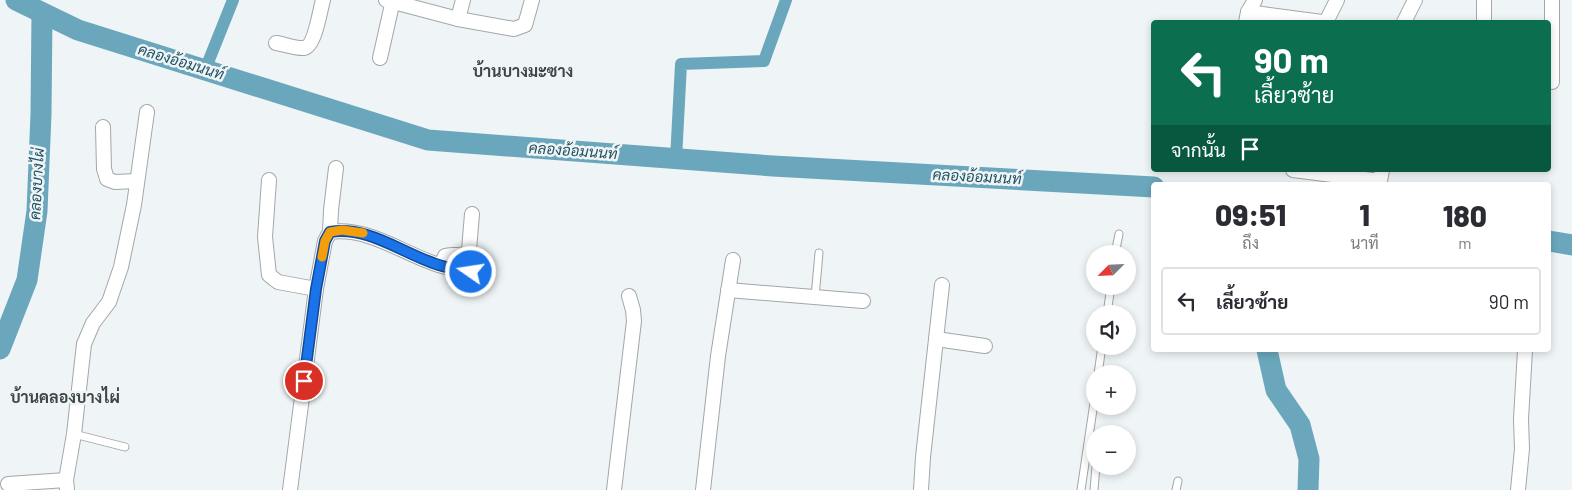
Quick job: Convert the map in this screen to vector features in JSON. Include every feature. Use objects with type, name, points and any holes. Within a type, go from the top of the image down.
[{"type":"street","points":[[276,43],[304,48],[309,45],[315,31],[322,0]]},
{"type":"street","points":[[458,19],[463,0]]},
{"type":"street","points":[[380,58],[390,1],[458,19],[514,29],[525,25],[532,0]]},
{"type":"street","points":[[1255,0],[1247,18],[1284,20]]},
{"type":"street","points":[[1327,20],[1337,0]]},
{"type":"street","points":[[1405,20],[1415,0]]},
{"type":"street","points":[[1484,0],[1484,20]]},
{"type":"street","points":[[1552,0],[1552,82]]},
{"type":"street","points":[[8,484],[66,485],[84,344],[93,323],[108,302],[121,267],[134,205],[147,112]]},
{"type":"street","points":[[103,127],[104,168],[107,179],[115,182],[136,181]]},
{"type":"street","points":[[290,490],[316,289],[325,241],[330,232],[336,168]]},
{"type":"street","points":[[1313,172],[1380,181],[1382,172]]},
{"type":"street","points":[[269,180],[265,237],[269,275],[278,282],[316,289]]},
{"type":"street","points":[[441,265],[445,256],[467,254],[472,214]]},
{"type":"street","points":[[330,232],[342,230],[360,232],[441,265],[471,272]]},
{"type":"street","points":[[703,490],[718,356],[733,260]]},
{"type":"street","points":[[921,490],[942,284]]},
{"type":"street","points":[[728,290],[863,301]]},
{"type":"street","points":[[614,490],[634,321],[633,310],[628,296]]},
{"type":"street","points":[[936,339],[985,346]]},
{"type":"street","points":[[1518,490],[1522,449],[1521,419],[1525,352]]},
{"type":"lane","points":[[1117,245],[1119,234]]},
{"type":"lane","points":[[816,297],[819,253]]},
{"type":"lane","points":[[1081,490],[1092,415]]},
{"type":"lane","points":[[74,434],[125,447]]},
{"type":"lane","points":[[1094,490],[1095,475]]},
{"type":"lane","points":[[1176,490],[1178,481]]},
{"type":"waterway","name":"คลองอ้อมนนท์","points":[[16,0],[78,30],[428,140],[773,166],[1151,187]]},
{"type":"waterway","points":[[205,70],[233,0]]},
{"type":"waterway","points":[[676,159],[681,64],[764,61],[786,0]]},
{"type":"waterway","name":"คลองบางไผ่","points":[[0,349],[27,280],[37,211],[41,114],[42,13]]},
{"type":"waterway","name":"คลองอ้อมนนท์","points":[[1551,241],[1572,245]]},
{"type":"waterway","points":[[1267,352],[1276,390],[1300,425],[1309,459],[1308,490]]},
{"type":"slow traffic","points":[[322,257],[325,241],[330,232],[342,230],[363,233]]},
{"type":"district","name":"บ้านบางมะซาง","points":[[523,71]]},
{"type":"district","name":"บ้านคลองบางไผ่","points":[[65,397]]},
{"type":"route","points":[[304,381],[316,289],[325,241],[330,232],[342,230],[360,232],[434,264],[471,272]]}]
